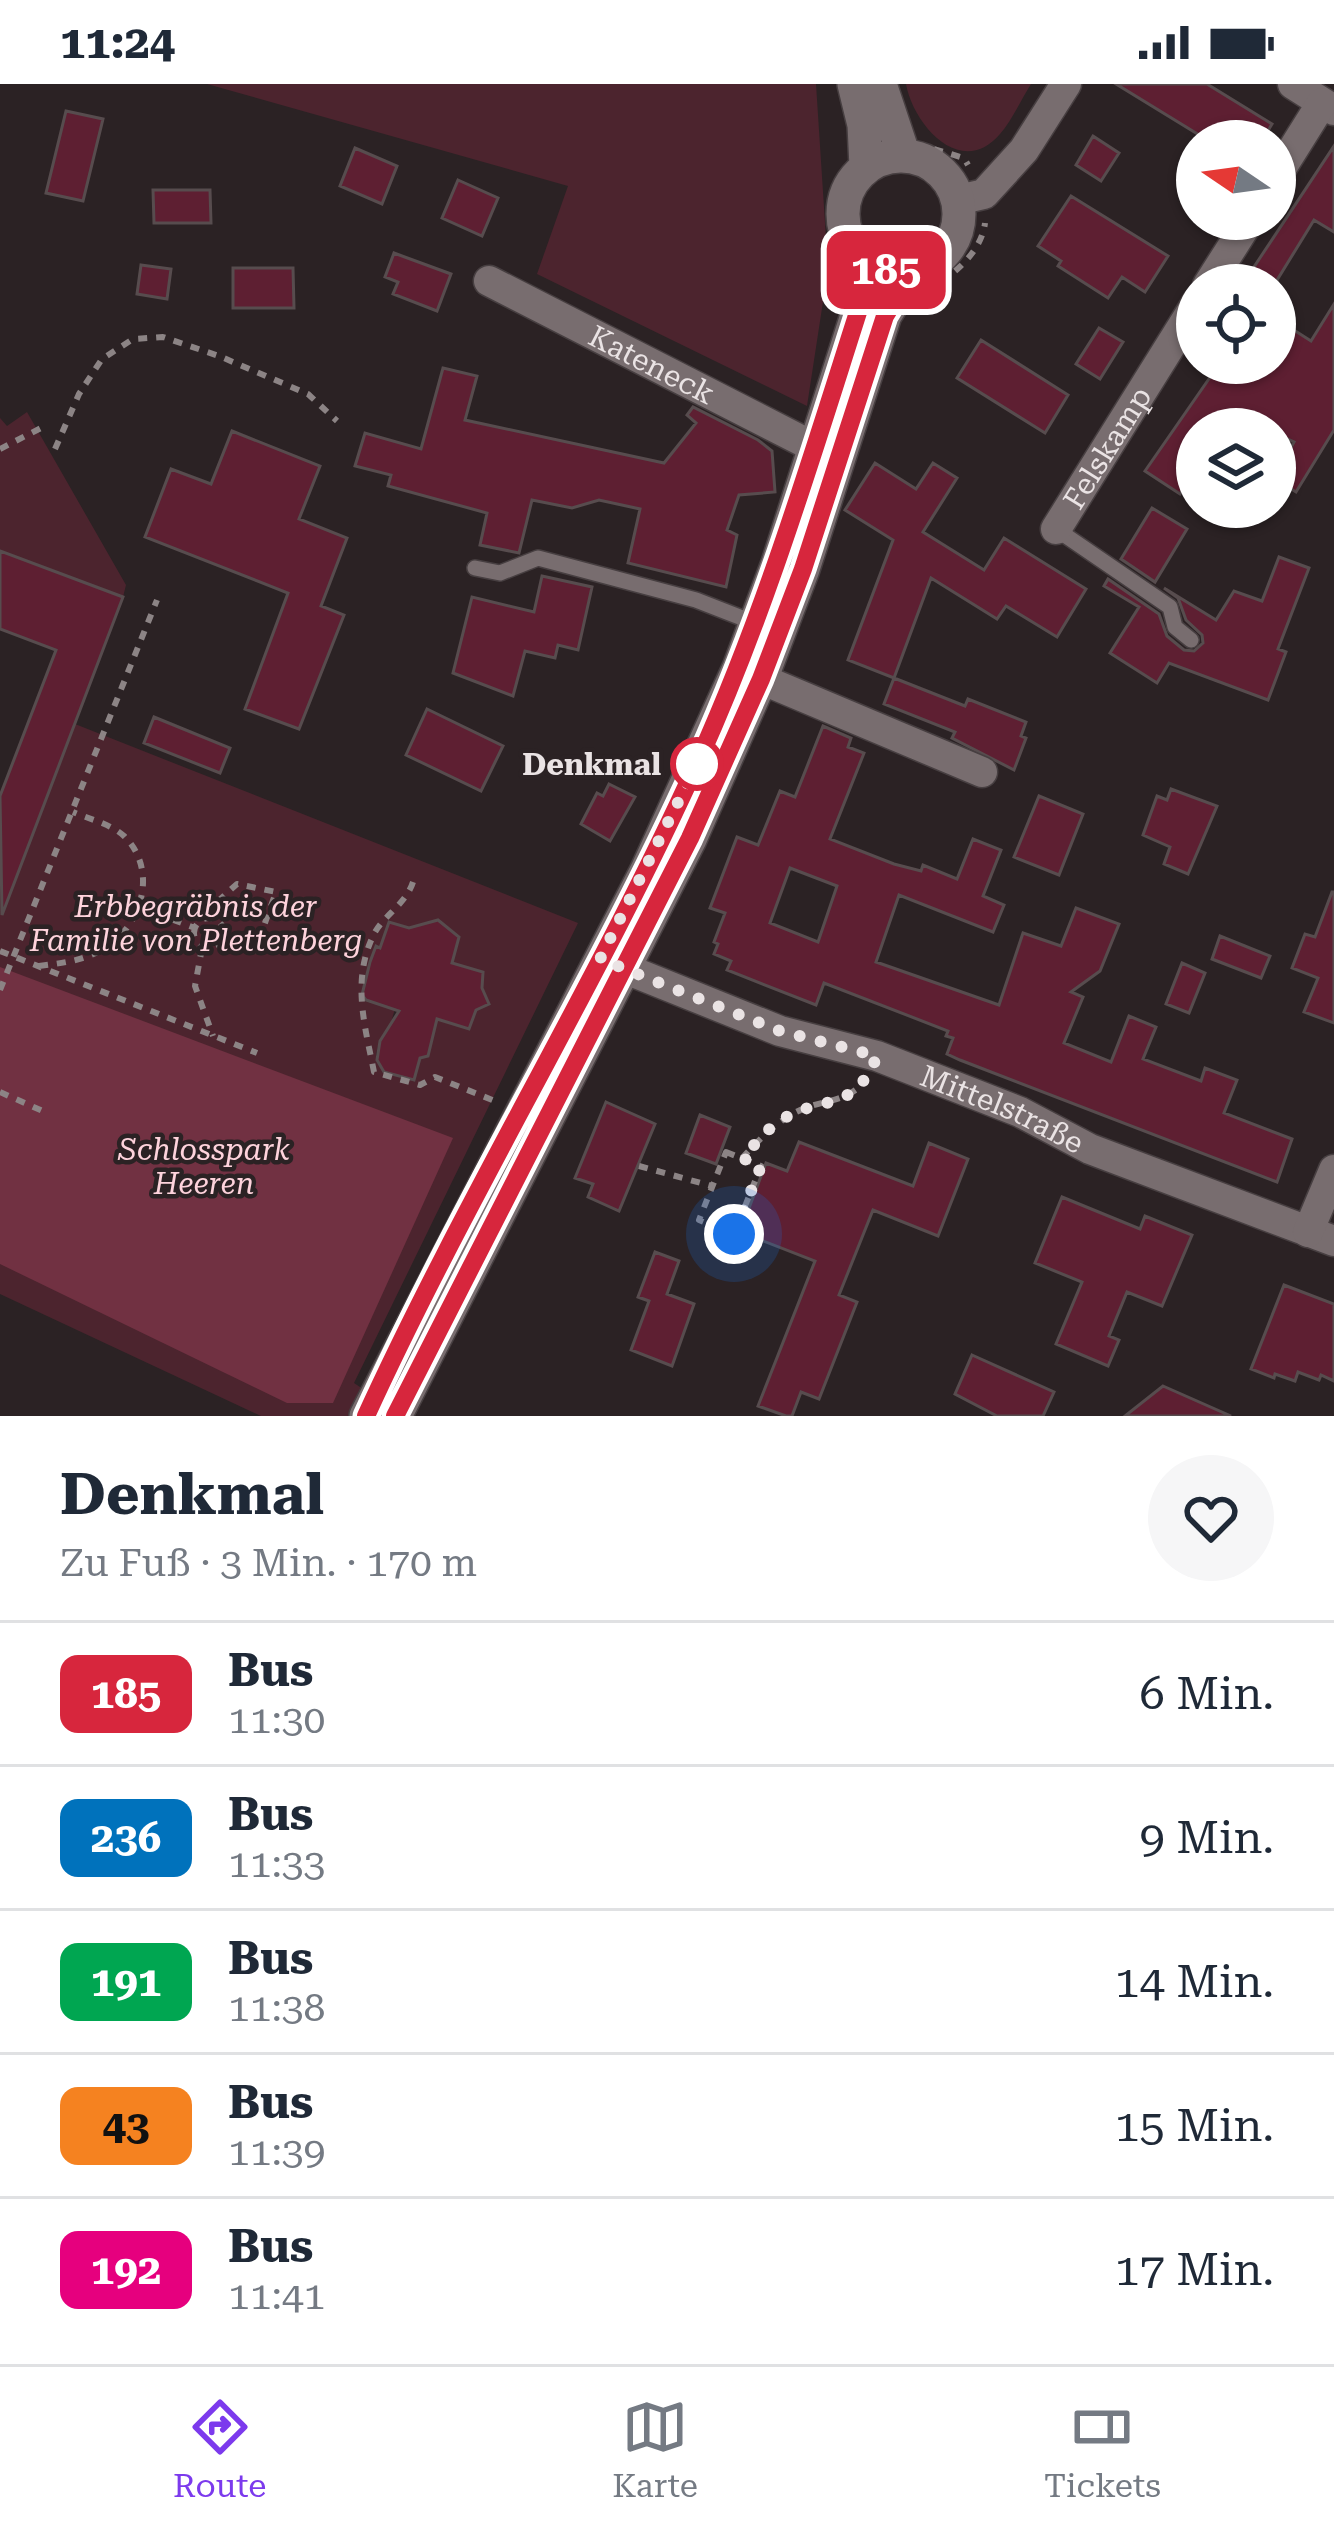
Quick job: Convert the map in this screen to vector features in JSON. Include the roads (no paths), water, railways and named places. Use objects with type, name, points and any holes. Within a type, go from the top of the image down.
[{"type":"main road","points":[[854,84],[864,124],[866,167]]},
{"type":"main road","points":[[880,84],[904,155]]},
{"type":"main road","points":[[366,1416],[520,1112],[690,838],[761,679],[803,569],[885,316],[912,272],[945,253],[960,219],[958,200],[944,174],[932,164],[904,155],[884,158],[854,180],[843,214],[845,231],[865,261],[880,269],[912,272]]},
{"type":"main road","points":[[395,1416],[612,964],[755,623],[860,306],[865,261]]},
{"type":"street","points":[[958,200],[984,194],[1024,150],[1066,84]]},
{"type":"street","points":[[1293,84],[1328,106],[1296,149]]},
{"type":"street","name":"Kateneck","points":[[489,280],[814,447]]},
{"type":"street","name":"Felskamp","points":[[1056,529],[1176,337]]},
{"type":"street","points":[[761,679],[982,772]]},
{"type":"street","name":"Mittelstraße","points":[[612,964],[780,1031],[877,1056],[1020,1112],[1090,1150],[1321,1236]]},
{"type":"street","points":[[1321,1236],[1334,1170]]},
{"type":"lane","points":[[1056,529],[1170,607],[1175,627],[1191,640]]},
{"type":"lane","points":[[475,568],[500,573],[538,558],[710,604],[755,623]]},
{"type":"place","name":"Denkmal","points":[[697,764]]},
{"type":"park label","name":"Erbbegräbnis der Familie von Plettenberg","points":[[196,923]]},
{"type":"park label","name":"Schlosspark Heeren","points":[[204,1166]]}]
